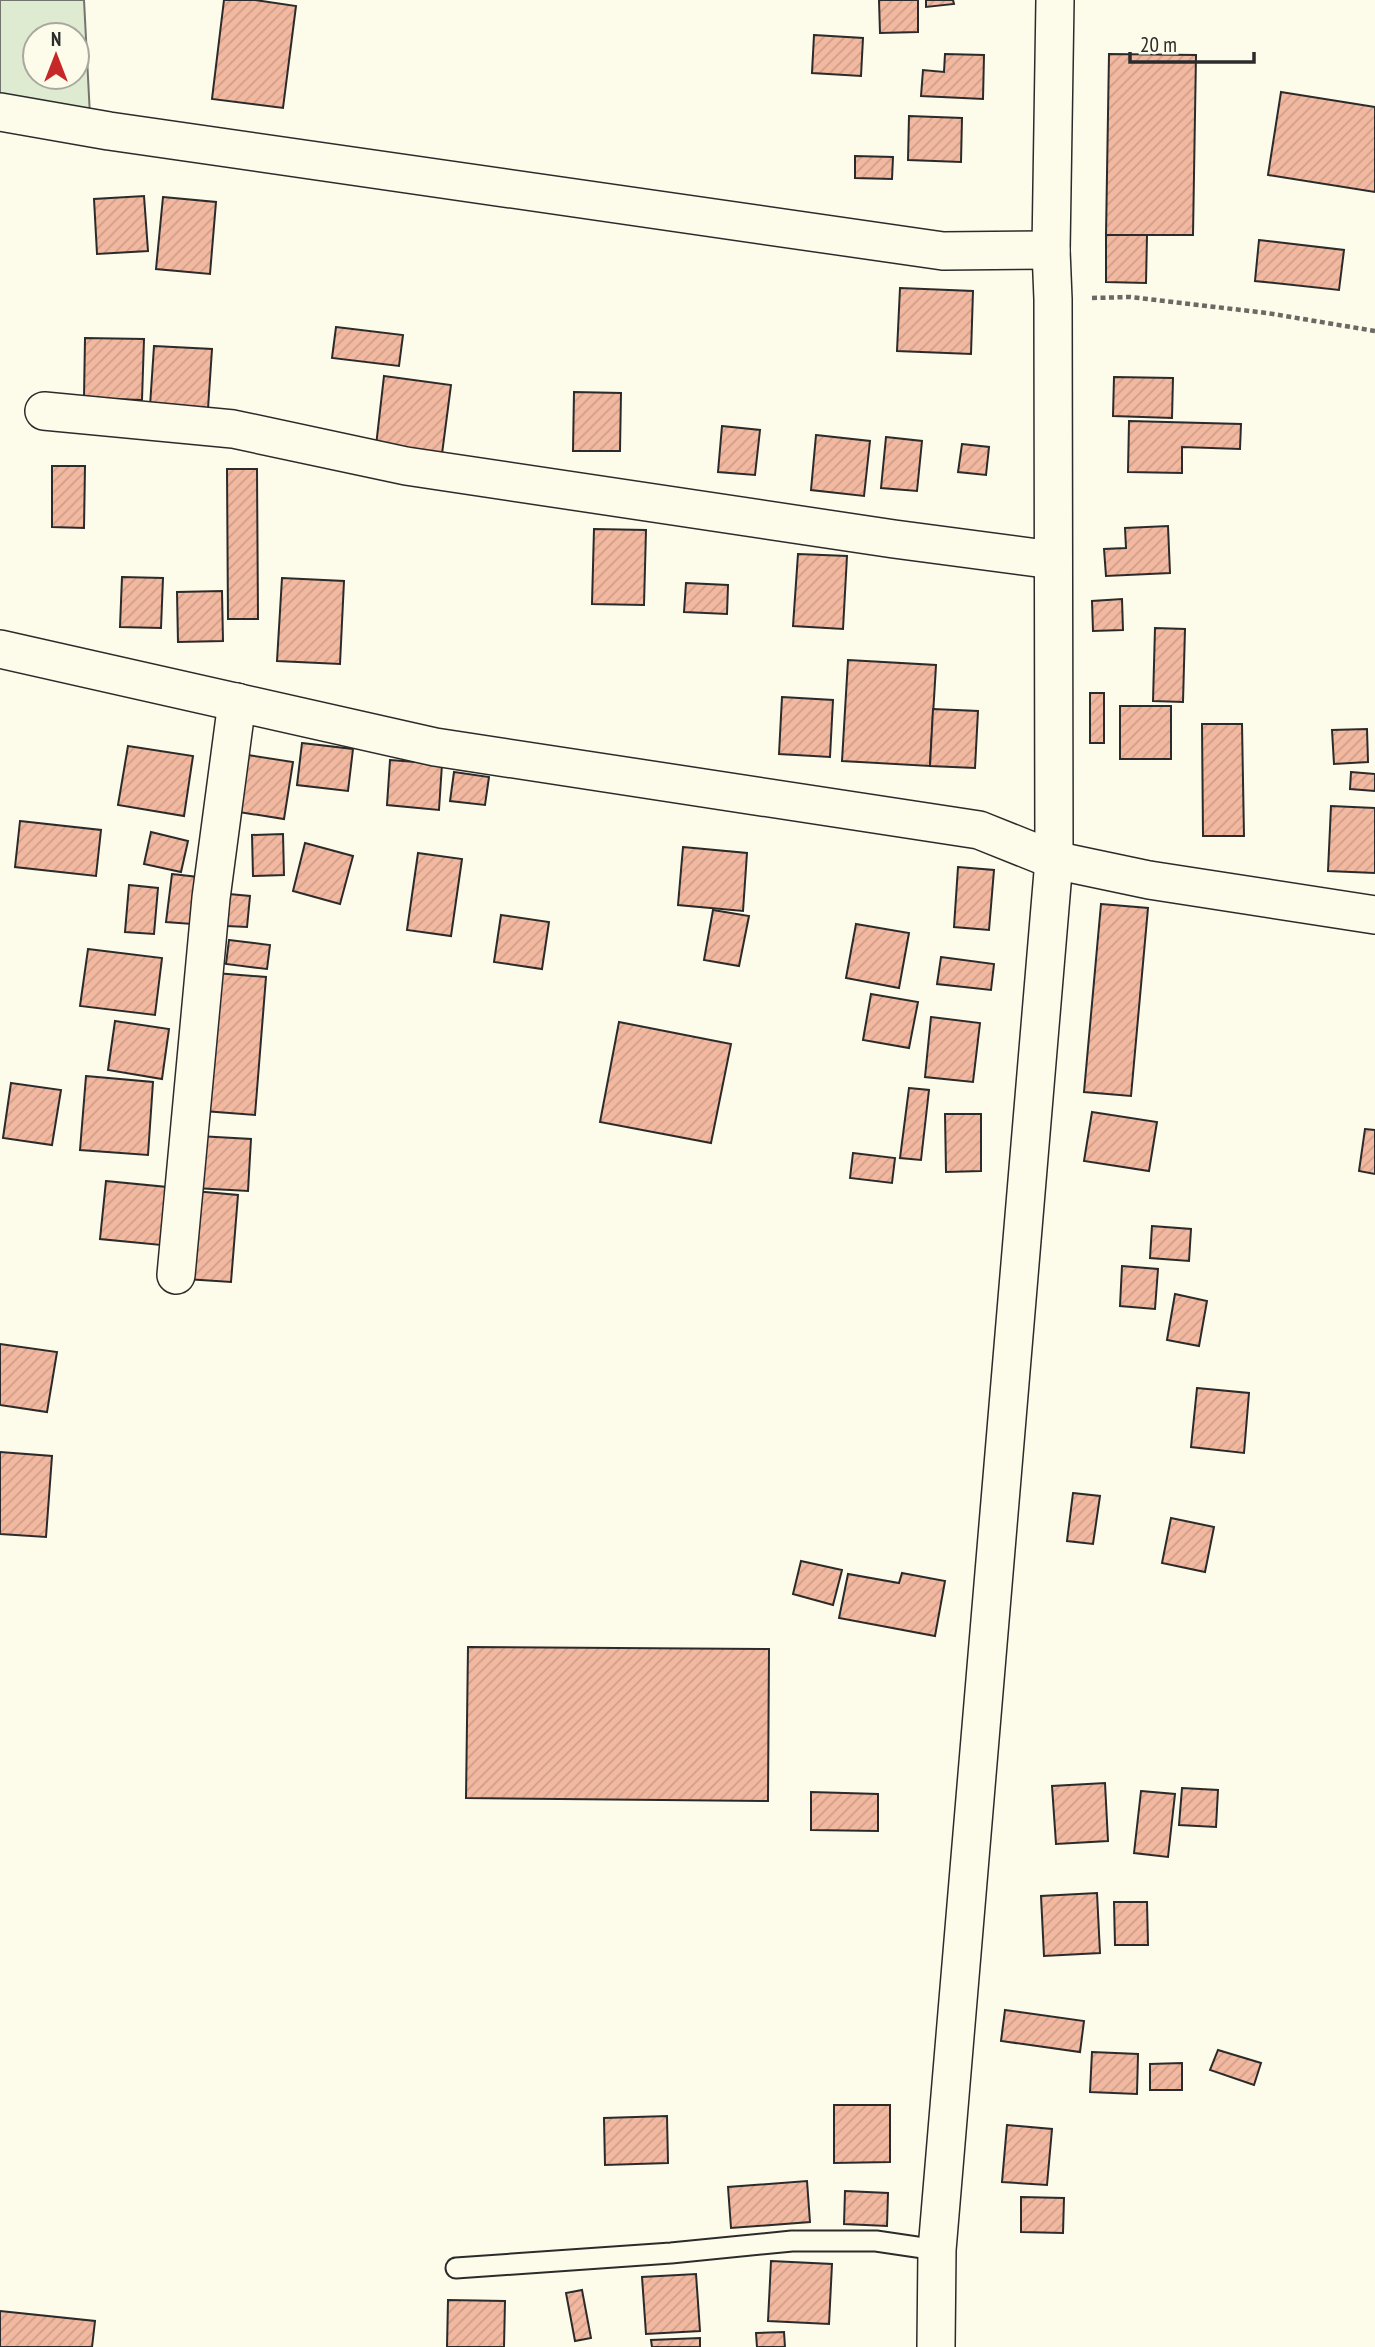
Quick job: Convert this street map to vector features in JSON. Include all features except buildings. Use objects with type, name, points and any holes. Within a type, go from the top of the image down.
[{"type":"street","points":[[936,2347],[937,2250],[1054,860],[1051,250],[1055,0]]},
{"type":"street","points":[[0,112],[136,135],[943,251],[1051,250]]},
{"type":"street","points":[[44,411],[233,429],[406,466],[1053,560]]},
{"type":"street","points":[[0,649],[435,747],[979,830],[1054,860],[1149,880],[1375,915]]},
{"type":"street","points":[[176,1275],[211,898],[237,702]]},
{"type":"lane","points":[[456,2268],[671,2253],[792,2241],[876,2241],[937,2250]]},
{"type":"path","points":[[1053,299],[1130,296],[1267,313],[1375,331]]},
{"type":"green space","points":[[0,0],[84,0],[85,21],[21,21],[21,91],[89,91],[90,116],[0,111]]}]
